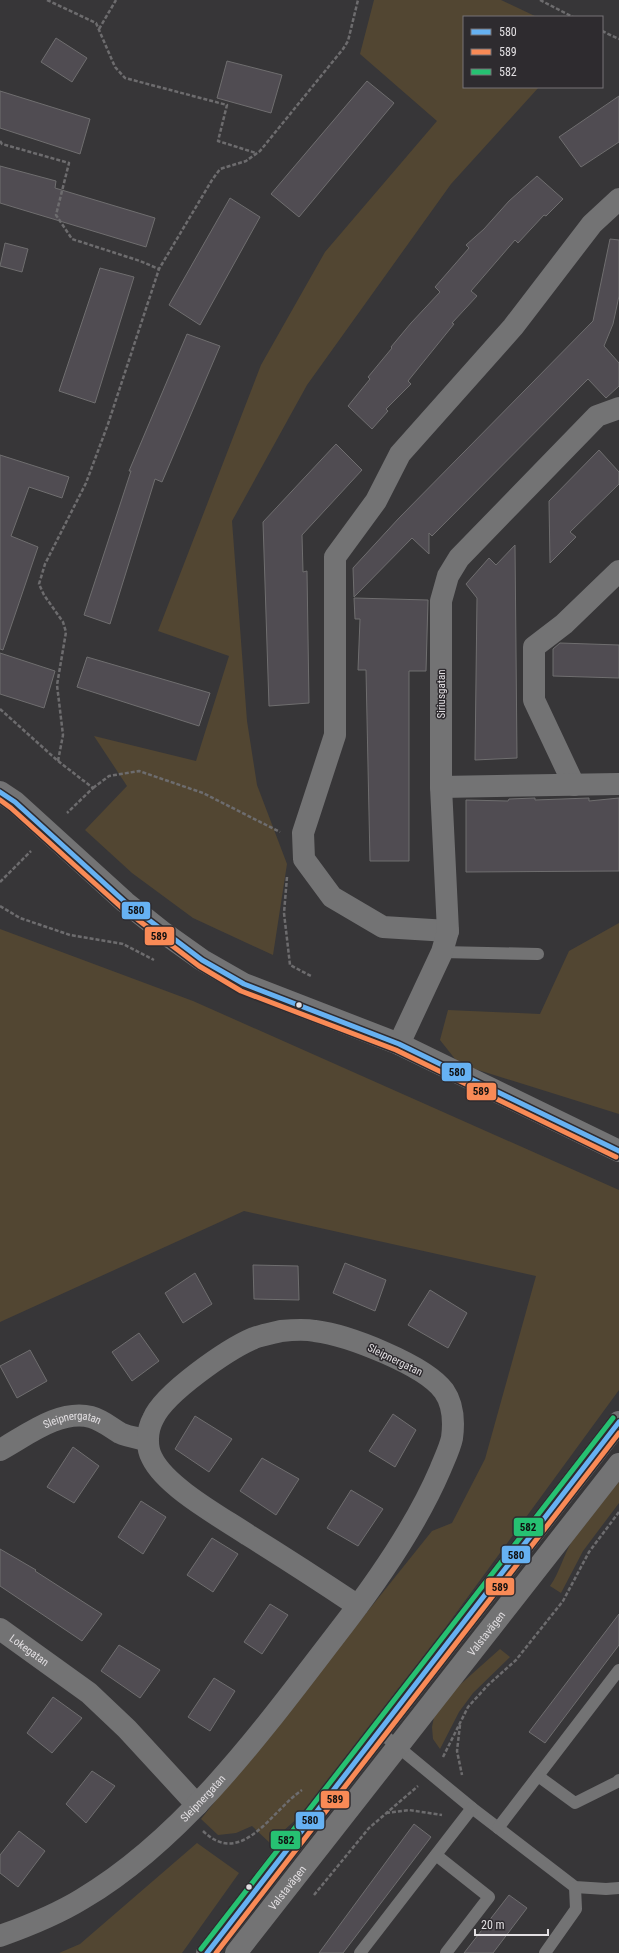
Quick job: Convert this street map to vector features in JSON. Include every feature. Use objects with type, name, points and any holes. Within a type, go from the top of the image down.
[{"type":"street","points":[[448,931],[383,927],[332,897],[304,859],[303,833],[335,735],[335,557],[376,501],[400,454],[513,326],[592,224],[619,199]]},
{"type":"street","name":"Siriusgatan","points":[[400,1044],[442,952],[448,931],[441,787],[441,601],[448,576],[459,558],[597,416],[619,408]]},
{"type":"street","points":[[574,785],[534,700],[534,647],[564,624],[619,571]]},
{"type":"street","points":[[441,787],[619,784]]},
{"type":"street","points":[[0,792],[15,802],[125,902],[164,933],[202,960],[244,984],[400,1044],[619,1151]]},
{"type":"street","name":"Sleipnergatan","points":[[0,1450],[54,1421],[71,1417],[89,1417],[106,1423],[122,1434],[147,1440],[152,1419],[170,1396],[223,1356],[254,1338],[283,1331],[314,1330],[352,1340],[400,1360],[432,1378],[446,1394],[453,1412],[452,1440],[428,1498],[358,1606],[272,1718],[192,1810],[122,1872],[81,1900],[38,1922],[0,1936]]},
{"type":"street","name":"Valstavägen","points":[[207,1953],[380,1732],[619,1422]]},
{"type":"street","points":[[147,1440],[152,1458],[167,1478],[203,1506],[358,1606]]},
{"type":"street","name":"Valstavägen","points":[[236,1953],[619,1464]]},
{"type":"street","name":"Lokegatan","points":[[0,1629],[89,1693],[127,1729],[192,1810]]},
{"type":"lane","points":[[442,952],[538,954]]},
{"type":"lane","points":[[498,1828],[619,1670]]},
{"type":"lane","points":[[380,1732],[472,1808],[575,1887],[606,1889],[619,1888]]},
{"type":"lane","points":[[538,1776],[575,1803],[619,1780]]},
{"type":"lane","points":[[360,1953],[472,1808]]},
{"type":"lane","points":[[436,1855],[489,1897],[446,1953]]},
{"type":"lane","points":[[544,1953],[576,1909],[575,1887]]},
{"type":"path","points":[[47,0],[96,23],[115,68],[124,78],[227,105],[218,142],[256,154]]},
{"type":"path","points":[[98,29],[116,0]]},
{"type":"path","points":[[58,761],[63,735],[57,685],[66,632],[63,622],[44,595],[39,584],[46,564],[86,483],[108,424],[159,269],[220,169],[246,161],[256,154],[348,42],[358,0]]},
{"type":"path","points":[[540,0],[571,16]]},
{"type":"path","points":[[603,31],[619,39]]},
{"type":"path","points":[[0,141],[2,144],[69,163],[56,215],[72,239],[140,261],[159,269]]},
{"type":"path","points":[[0,708],[58,761],[93,788]]},
{"type":"path","points":[[67,813],[93,788],[109,776],[139,770],[203,793],[282,833]]},
{"type":"path","points":[[0,882],[30,851]]},
{"type":"path","points":[[288,875],[284,913],[290,965],[311,976]]},
{"type":"path","points":[[0,906],[20,918],[70,935],[122,944],[154,960]]},
{"type":"path","points":[[443,1757],[468,1707],[488,1685],[516,1660],[563,1601],[589,1552],[619,1512]]},
{"type":"path","points":[[310,1899],[369,1828],[419,1785]]},
{"type":"path","points":[[192,1810],[209,1838],[223,1844],[232,1845],[255,1834],[290,1800],[305,1788]]},
{"type":"shaded area","points":[[374,0],[501,0],[535,16],[463,16],[463,88],[538,88],[451,184],[307,385],[232,521],[247,721],[257,785],[287,864],[273,955],[193,918],[132,873],[85,830],[127,786],[94,736],[196,761],[229,656],[158,631],[261,365],[325,252],[437,121],[360,54]]},
{"type":"shaded area","points":[[619,923],[619,1114],[459,1064],[440,1040],[448,1010],[540,1014],[569,951]]},
{"type":"shaded area","points":[[0,929],[193,1001],[619,1190],[619,1390],[323,1795],[270,1843],[252,1826],[236,1833],[218,1835],[201,1819],[432,1531],[452,1523],[485,1459],[536,1276],[244,1211],[0,1322]]},
{"type":"shaded area","points":[[619,1481],[619,1503],[583,1551],[561,1593],[550,1586],[572,1541]]},
{"type":"shaded area","points":[[500,1649],[510,1657],[473,1693],[459,1712],[440,1749],[433,1739],[432,1727],[434,1717],[454,1690]]},
{"type":"shaded area","points":[[197,1843],[239,1873],[182,1953],[59,1953],[80,1944]]},
{"type":"building","points":[[56,38],[87,58],[72,82],[41,62]]},
{"type":"building","points":[[227,61],[282,75],[271,113],[217,98]]},
{"type":"building","points":[[367,81],[394,103],[299,217],[271,194]]},
{"type":"building","points":[[0,91],[90,119],[80,154],[0,128]]},
{"type":"building","points":[[619,96],[619,142],[581,167],[559,137]]},
{"type":"building","points":[[0,166],[56,181],[55,188],[155,218],[146,247],[0,203]]},
{"type":"building","points":[[537,176],[563,199],[546,216],[544,215],[518,243],[515,240],[471,291],[477,296],[452,323],[454,324],[408,381],[411,384],[386,409],[388,411],[372,429],[348,406],[370,379],[368,377],[392,348],[391,347],[440,292],[435,287],[469,248],[466,245],[484,229],[509,201]]},
{"type":"building","points":[[230,198],[260,217],[200,325],[169,305]]},
{"type":"building","points":[[610,239],[619,240],[619,296],[613,324],[604,346],[619,363],[619,386],[606,398],[588,379],[432,536],[429,533],[429,554],[412,538],[354,597],[353,568],[399,518],[593,321]]},
{"type":"building","points":[[5,243],[28,249],[22,272],[0,266]]},
{"type":"building","points":[[100,268],[134,277],[95,403],[59,391]]},
{"type":"building","points":[[187,334],[220,346],[162,482],[155,479],[110,624],[84,615],[131,471],[129,471]]},
{"type":"building","points":[[336,444],[362,470],[302,535],[303,572],[307,571],[309,703],[269,706],[263,522]]},
{"type":"building","points":[[599,450],[619,472],[619,484],[570,532],[576,537],[550,563],[549,501]]},
{"type":"building","points":[[0,455],[69,477],[62,498],[29,487],[11,536],[38,547],[3,650],[0,649]]},
{"type":"building","points":[[515,545],[517,758],[475,760],[477,598],[466,584],[489,558],[496,565]]},
{"type":"building","points":[[354,598],[428,600],[426,671],[409,671],[409,861],[370,861],[366,670],[358,670],[360,619],[355,619]]},
{"type":"building","points":[[560,643],[619,645],[619,678],[553,676],[553,649]]},
{"type":"building","points":[[0,653],[55,671],[44,708],[0,694]]},
{"type":"building","points":[[87,657],[210,693],[199,726],[77,687]]},
{"type":"building","points":[[535,798],[535,800],[589,798],[589,801],[619,798],[619,871],[466,872],[466,800],[508,801],[509,799]]},
{"type":"building","points":[[345,1263],[386,1280],[375,1311],[333,1293]]},
{"type":"building","points":[[253,1265],[298,1266],[299,1300],[254,1299]]},
{"type":"building","points":[[195,1273],[212,1304],[183,1323],[165,1293]]},
{"type":"building","points":[[430,1290],[467,1313],[448,1348],[408,1325]]},
{"type":"building","points":[[139,1333],[159,1361],[132,1381],[112,1352]]},
{"type":"building","points":[[30,1350],[47,1381],[17,1398],[0,1366]]},
{"type":"building","points":[[393,1414],[416,1430],[395,1467],[369,1451]]},
{"type":"building","points":[[195,1416],[232,1439],[209,1472],[175,1449]]},
{"type":"building","points":[[73,1447],[99,1466],[74,1503],[47,1487]]},
{"type":"building","points":[[262,1458],[299,1479],[276,1515],[240,1491]]},
{"type":"building","points":[[351,1490],[383,1509],[358,1546],[327,1528]]},
{"type":"building","points":[[141,1501],[166,1517],[143,1554],[118,1537]]},
{"type":"building","points":[[212,1538],[238,1554],[213,1592],[187,1575]]},
{"type":"building","points":[[0,1549],[36,1570],[35,1571],[102,1614],[82,1641],[0,1586]]},
{"type":"building","points":[[270,1604],[288,1615],[262,1654],[244,1642]]},
{"type":"building","points":[[619,1614],[619,1645],[545,1743],[529,1732]]},
{"type":"building","points":[[119,1645],[160,1670],[140,1698],[101,1671]]},
{"type":"building","points":[[214,1678],[235,1691],[210,1731],[188,1717]]},
{"type":"building","points":[[53,1697],[82,1718],[52,1753],[27,1733]]},
{"type":"building","points":[[92,1771],[115,1786],[86,1823],[66,1804]]},
{"type":"building","points":[[414,1824],[431,1837],[343,1953],[319,1953]]},
{"type":"building","points":[[19,1831],[45,1851],[18,1887],[0,1873],[0,1855]]},
{"type":"building","points":[[509,1895],[527,1908],[493,1953],[464,1953]]},
{"type":"transit line","name":"580","points":[[0,792],[15,802],[125,902],[202,960],[244,984],[399,1044],[619,1151]]},
{"type":"transit line","name":"589","points":[[0,800],[11,808],[121,907],[199,966],[241,991],[396,1050],[616,1157]]},
{"type":"transit line","name":"582","points":[[201,1949],[613,1418]]},
{"type":"transit line","name":"580","points":[[207,1953],[619,1422]]},
{"type":"transit line","name":"589","points":[[216,1953],[619,1433]]}]
